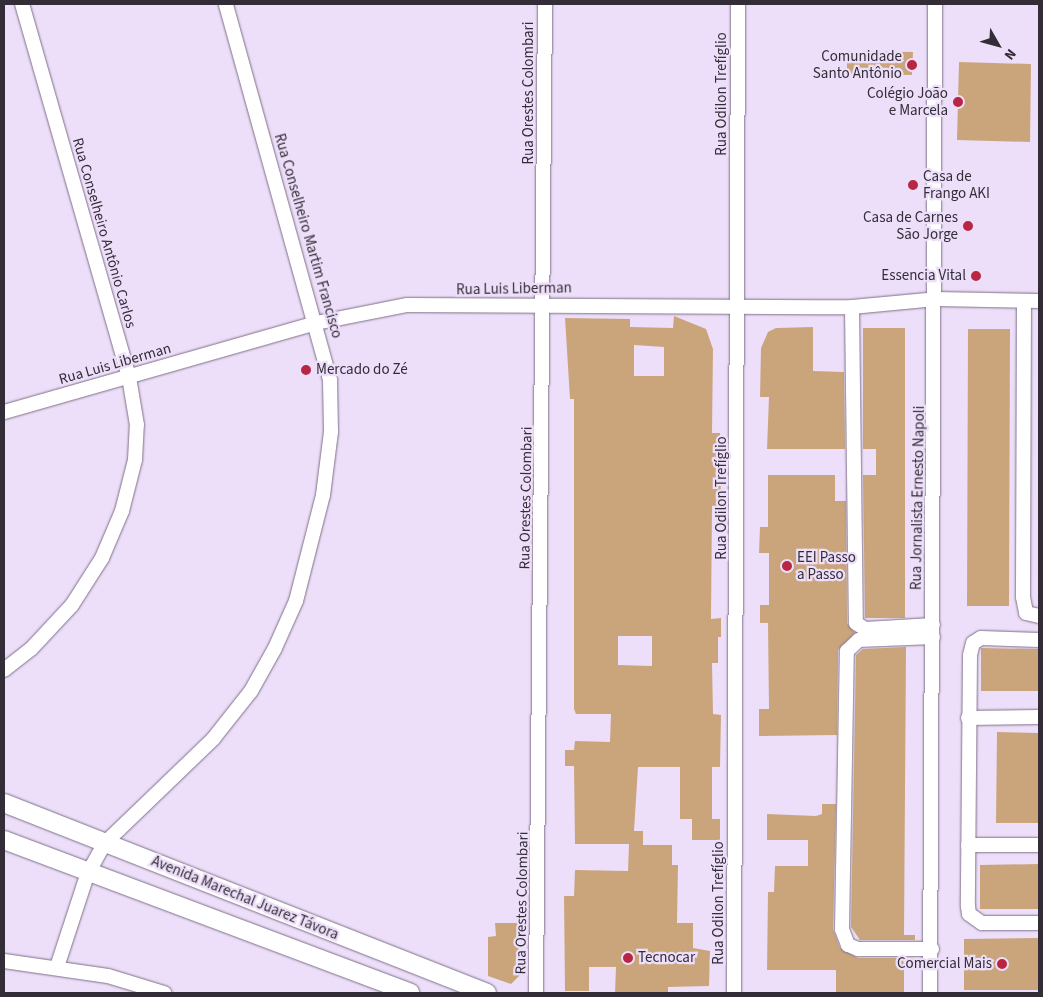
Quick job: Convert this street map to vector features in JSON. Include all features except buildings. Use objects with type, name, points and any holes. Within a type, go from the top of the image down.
[{"type":"street","name":"Rua Conselheiro Antônio Carlos","points":[[4,670],[31,649],[72,605],[102,558],[122,512],[135,460],[137,425],[129,378],[22,4]]},
{"type":"street","name":"Rua Conselheiro Martim Francisco","points":[[57,967],[87,875],[105,843],[218,732],[251,691],[296,601],[321,503],[332,432],[330,380],[316,323],[226,4]]},
{"type":"street","name":"Rua Orestes Colombari","points":[[536,993],[544,305],[545,4]]},
{"type":"street","name":"Rua Odilon Trefíglio","points":[[734,993],[740,303],[738,4]]},
{"type":"street","name":"Rua Jornalista Ernesto Napoli","points":[[930,993],[932,949],[936,298],[935,4]]},
{"type":"street","name":"Rua Luis Liberman","points":[[4,412],[129,378],[316,323],[407,306],[740,303],[852,307],[936,298],[1039,301]]},
{"type":"street","points":[[1024,301],[1023,597],[1026,613],[1039,616]]},
{"type":"street","points":[[852,307],[856,623],[865,629],[933,631]]},
{"type":"street","points":[[932,949],[858,949],[848,945],[842,929],[847,651],[859,640],[933,631]]},
{"type":"street","points":[[1039,640],[976,640],[970,655],[968,718],[969,914],[982,923],[1039,923]]},
{"type":"street","points":[[968,718],[1039,717]]},
{"type":"street","name":"Avenida Marechal Juarez Távora","points":[[4,803],[487,993]]},
{"type":"street","name":"Avenida Marechal Juarez Távora","points":[[4,840],[87,875],[249,929],[410,993]]},
{"type":"street","points":[[968,845],[1039,845]]},
{"type":"street","points":[[4,961],[57,967],[164,993]]},
{"type":"place","name":"Comunidade Santo Antônio","points":[[912,65]]},
{"type":"place","name":"Colégio João e Marcela","points":[[958,102]]},
{"type":"place","name":"Casa de Frango AKI","points":[[913,185]]},
{"type":"place","name":"Casa de Carnes São Jorge","points":[[968,226]]},
{"type":"place","name":"Essencia Vital","points":[[976,276]]},
{"type":"place","name":"Mercado do Zé","points":[[306,370]]},
{"type":"place","name":"EEI Passo a Passo","points":[[787,566]]},
{"type":"place","name":"Tecnocar","points":[[628,958]]},
{"type":"place","name":"Comercial Mais","points":[[1002,964]]}]
